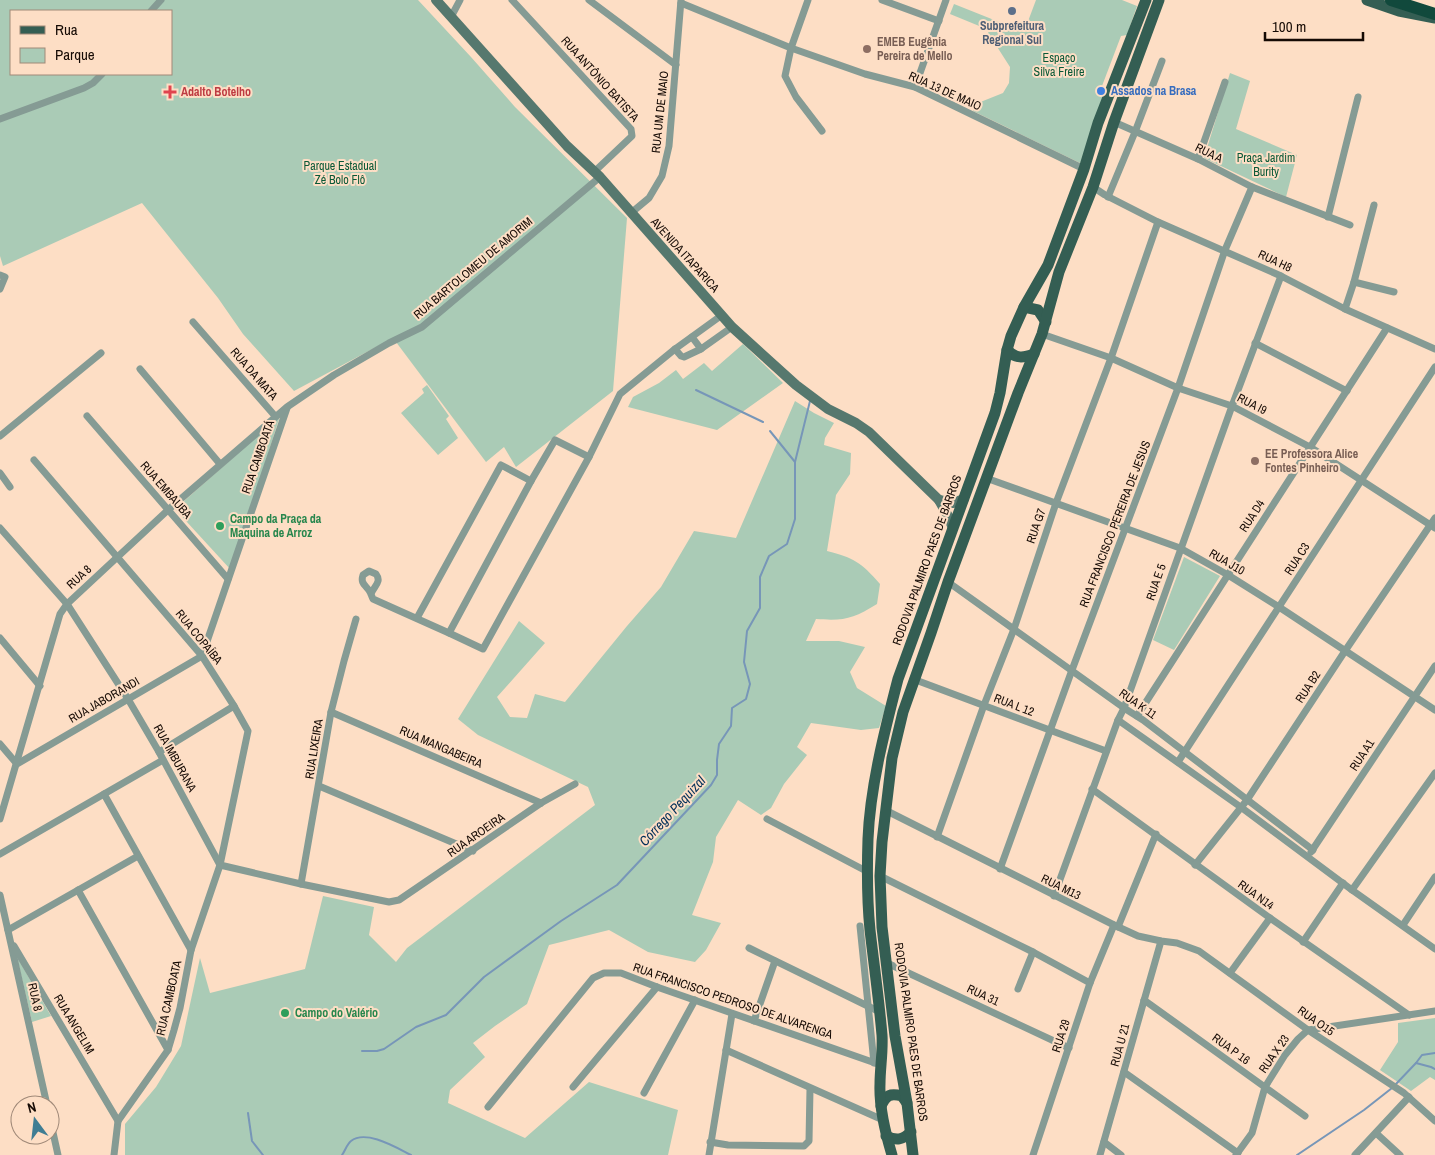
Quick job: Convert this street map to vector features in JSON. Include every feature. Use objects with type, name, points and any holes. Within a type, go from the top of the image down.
[{"type":"highway","points":[[1393,1],[1435,16]]},
{"type":"main road","name":"RODOVIA PALMIRO PAES DE BARROS","points":[[892,1155],[886,1136],[881,1106],[878,1064],[882,1048],[880,1012],[870,928],[868,872],[868,837],[871,807],[880,754],[898,679],[995,413],[1006,350],[1017,320],[1048,265],[1084,169],[1098,123],[1146,0]]},
{"type":"main road","name":"RODOVIA PALMIRO PAES DE BARROS","points":[[913,1155],[907,1103],[895,1036],[882,927],[880,876],[885,810],[892,758],[913,679],[986,478],[1042,334],[1059,272],[1093,187],[1114,122],[1158,0]]},
{"type":"main road","points":[[1368,0],[1399,12],[1435,16]]},
{"type":"main road","points":[[1024,307],[1038,310],[1046,322]]},
{"type":"main road","points":[[1006,350],[1018,358],[1034,354]]},
{"type":"main road","points":[[881,1106],[884,1098],[894,1094],[902,1096],[907,1103]]},
{"type":"main road","points":[[886,1136],[899,1140],[911,1132]]},
{"type":"street","points":[[152,10],[161,0]]},
{"type":"street","name":"AVENIDA ITAPARICA","points":[[436,0],[567,146],[597,175],[732,327],[796,385],[828,408],[869,432],[939,500],[953,528]]},
{"type":"street","points":[[451,17],[460,0]]},
{"type":"street","name":"RUA ANTÔNIO BATISTA","points":[[512,0],[631,130],[632,136],[597,175]]},
{"type":"street","points":[[589,0],[676,65]]},
{"type":"street","points":[[808,0],[785,76],[796,97],[822,131]]},
{"type":"street","points":[[882,0],[939,21]]},
{"type":"street","points":[[915,87],[946,0]]},
{"type":"street","name":"RUA UM DE MAIO","points":[[630,213],[649,198],[662,176],[669,146],[681,1]]},
{"type":"street","name":"RUA 13 DE MAIO","points":[[681,1],[792,48],[865,74],[915,87],[1084,169]]},
{"type":"street","points":[[1088,199],[1106,196],[1135,132],[1162,61]]},
{"type":"street","points":[[0,118],[84,88],[101,75]]},
{"type":"street","points":[[1198,159],[1225,82]]},
{"type":"street","points":[[1328,217],[1358,97]]},
{"type":"street","name":"RUA A","points":[[1114,122],[1198,159],[1252,187],[1350,225]]},
{"type":"street","name":"RUA BARTOLOMEU DE AMORIM","points":[[353,364],[422,327],[597,175]]},
{"type":"street","name":"RUA H8","points":[[1093,187],[1106,196],[1158,222],[1225,250],[1345,309],[1435,349]]},
{"type":"street","name":"RUA FRANCISCO PEREIRA DE JESUS","points":[[1000,869],[1072,670],[1178,388],[1225,250],[1252,187]]},
{"type":"street","points":[[1345,309],[1374,205]]},
{"type":"street","name":"RUA G7","points":[[937,837],[984,705],[1014,629],[1056,503],[1111,358],[1158,222]]},
{"type":"street","points":[[0,289],[2,276]]},
{"type":"street","name":"RUA E 5","points":[[1054,896],[1281,276]]},
{"type":"street","points":[[1354,282],[1394,292]]},
{"type":"street","points":[[370,594],[374,600],[418,618],[483,649],[590,457],[620,394],[675,349],[722,315]]},
{"type":"street","name":"RUA DA MATA","points":[[193,322],[275,416],[353,364]]},
{"type":"street","points":[[675,349],[684,357],[700,350],[732,327]]},
{"type":"street","name":"RUA D4","points":[[1137,716],[1387,328]]},
{"type":"street","name":"RUA I9","points":[[1042,334],[1111,358],[1178,388],[1232,406],[1310,448],[1433,526]]},
{"type":"street","points":[[692,337],[700,350]]},
{"type":"street","points":[[1255,343],[1347,390]]},
{"type":"street","points":[[0,436],[101,352]]},
{"type":"street","name":"RUA C3","points":[[1178,762],[1435,367]]},
{"type":"street","points":[[140,369],[220,464]]},
{"type":"street","name":"RUA CAMBOATÁ","points":[[202,656],[287,407]]},
{"type":"street","name":"RUA EMBAUBA","points":[[87,416],[228,579]]},
{"type":"street","name":"RUA 8","points":[[0,819],[60,614],[67,604],[116,557],[275,416]]},
{"type":"street","points":[[449,633],[555,440],[590,457]]},
{"type":"street","name":"RUA COPAÍBA","points":[[34,460],[202,656],[248,731],[220,865]]},
{"type":"street","points":[[418,618],[501,465],[531,481]]},
{"type":"street","points":[[0,473],[10,487]]},
{"type":"street","name":"RUA J10","points":[[986,478],[1180,548],[1279,607],[1435,710]]},
{"type":"street","points":[[939,500],[953,503],[964,499]]},
{"type":"street","name":"RUA B2","points":[[1195,865],[1242,808],[1345,651],[1433,526],[1435,518]]},
{"type":"street","name":"RUA IMBURANA","points":[[0,528],[67,604],[128,699],[164,760],[220,865]]},
{"type":"street","name":"RUA K 11","points":[[948,582],[1137,716],[1313,850]]},
{"type":"street","name":"RUA LIXEIRA","points":[[301,884],[331,712],[356,619]]},
{"type":"street","points":[[0,638],[40,686]]},
{"type":"street","name":"RUA JABORANDI","points":[[17,764],[202,656]]},
{"type":"street","name":"RUA A1","points":[[1307,856],[1313,850],[1435,666]]},
{"type":"street","name":"RUA L 12","points":[[913,679],[1106,751]]},
{"type":"street","points":[[159,752],[234,706]]},
{"type":"street","name":"RUA MANGABEIRA","points":[[331,712],[541,803]]},
{"type":"street","name":"RUA K 11","points":[[1118,720],[1435,949]]},
{"type":"street","points":[[0,744],[17,764]]},
{"type":"street","points":[[0,854],[164,760]]},
{"type":"street","points":[[1352,890],[1435,773]]},
{"type":"street","name":"RUA AROEIRA","points":[[301,884],[389,902],[399,900],[541,803],[575,784]]},
{"type":"street","points":[[0,791],[9,786]]},
{"type":"street","points":[[319,786],[473,851]]},
{"type":"street","name":"RUA N14","points":[[1092,789],[1303,942],[1409,1015]]},
{"type":"street","points":[[104,794],[191,950]]},
{"type":"street","name":"RUA M13","points":[[885,810],[1054,896],[1138,936],[1178,943],[1198,951],[1230,973]]},
{"type":"street","points":[[768,819],[868,872]]},
{"type":"street","name":"RUA 29","points":[[1033,1155],[1090,984],[1156,834]]},
{"type":"street","points":[[8,930],[138,856]]},
{"type":"street","points":[[220,865],[301,884]]},
{"type":"street","name":"RUA CAMBOATA","points":[[114,1155],[118,1122],[168,1050],[180,1008],[191,950],[220,865]]},
{"type":"street","points":[[880,876],[1033,952],[1090,984]]},
{"type":"street","points":[[1403,925],[1435,877]]},
{"type":"street","points":[[1303,942],[1343,883]]},
{"type":"street","points":[[78,890],[168,1050]]},
{"type":"street","name":"RUA 8","points":[[0,895],[45,1095]]},
{"type":"street","points":[[1230,973],[1270,918]]},
{"type":"street","points":[[860,926],[868,1006],[878,1064]]},
{"type":"street","name":"RUA ANGELIM","points":[[10,939],[118,1122]]},
{"type":"street","name":"RUA U 21","points":[[1100,1155],[1161,941]]},
{"type":"street","points":[[749,948],[880,1012]]},
{"type":"street","points":[[1018,989],[1033,952]]},
{"type":"street","points":[[754,1021],[775,961]]},
{"type":"street","name":"RUA 31","points":[[887,963],[1069,1048]]},
{"type":"street","name":"RUA FRANCISCO PEDROSO DE ALVARENGA","points":[[488,1107],[593,978],[604,973],[621,973],[732,1014],[878,1064]]},
{"type":"street","name":"RUA O15","points":[[1230,973],[1308,1030],[1406,1095],[1435,1121]]},
{"type":"street","points":[[573,1087],[657,987]]},
{"type":"street","points":[[644,1093],[695,1000]]},
{"type":"street","name":"RUA P 16","points":[[1144,1000],[1305,1116]]},
{"type":"street","name":"RUA X 23","points":[[1237,1154],[1252,1133],[1265,1088],[1285,1055],[1308,1030],[1435,1011]]},
{"type":"street","points":[[709,1155],[732,1014]]},
{"type":"street","points":[[726,1050],[883,1120]]},
{"type":"street","points":[[1124,1072],[1237,1154]]},
{"type":"street","points":[[710,1142],[728,1145],[804,1146],[809,1142],[810,1088]]},
{"type":"street","points":[[1355,1155],[1376,1133],[1406,1095]]},
{"type":"street","points":[[1376,1133],[1400,1155]]},
{"type":"street","points":[[1104,1142],[1121,1155]]},
{"type":"green space","name":"Parque Estadual Zé Bolo Flô","points":[[0,0],[418,0],[515,107],[627,218],[613,391],[516,467],[504,447],[486,462],[393,338],[294,391],[243,334],[218,298],[142,203],[3,266],[0,256]]},
{"type":"green space","name":"Espaço Silva Freire","points":[[1036,0],[1122,0],[1137,6],[1127,35],[1121,36],[1102,86],[1105,93],[1084,160],[1080,163],[973,111],[978,103],[1003,93],[1009,83],[1010,67],[994,42],[989,43],[987,37],[989,30],[950,14],[954,4],[1024,32]]},
{"type":"green space","name":"Praça Jardim Burity","points":[[1230,73],[1250,81],[1236,129],[1297,155],[1286,197],[1204,158]]},
{"type":"green space","points":[[743,344],[783,383],[717,430],[628,407],[633,397],[659,383],[676,370],[683,379],[704,363],[712,371]]},
{"type":"green space","points":[[427,385],[449,416],[446,419],[458,438],[438,455],[401,413],[424,393],[422,389]]},
{"type":"green space","points":[[795,401],[834,423],[825,438],[824,445],[851,453],[850,474],[836,495],[827,551],[856,562],[880,584],[877,604],[848,618],[834,620],[816,619],[806,641],[839,641],[865,647],[850,672],[857,688],[886,706],[879,728],[861,730],[811,723],[797,747],[807,755],[784,784],[771,808],[761,815],[738,800],[716,837],[713,862],[692,915],[721,923],[706,950],[695,962],[648,952],[609,930],[549,945],[527,1004],[473,1043],[485,1057],[450,1090],[448,1103],[525,1138],[589,1082],[678,1110],[668,1155],[125,1155],[125,1124],[156,1087],[181,1046],[200,958],[210,993],[305,969],[323,896],[374,907],[369,935],[396,962],[407,948],[595,805],[588,787],[478,735],[458,719],[519,621],[545,643],[497,697],[510,717],[527,718],[535,694],[565,702],[661,587],[694,531],[736,538]]},
{"type":"green space","points":[[280,416],[231,570],[175,509]]},
{"type":"green space","points":[[1184,557],[1220,576],[1174,650],[1153,640]]},
{"type":"green space","points":[[17,957],[51,1016],[32,1022]]},
{"type":"green space","points":[[1435,1018],[1435,1080],[1430,1077],[1411,1091],[1380,1070],[1398,1042],[1398,1023]]},
{"type":"waterway","name":"Córrego Pequizal","points":[[696,390],[763,422]]},
{"type":"waterway","name":"Córrego Pequizal","points":[[362,1051],[384,1049],[416,1027],[446,1015],[484,977],[561,921],[617,885],[711,785],[717,775],[719,744],[731,726],[732,708],[746,699],[750,684],[744,662],[747,631],[760,608],[760,577],[769,556],[787,544],[795,519],[795,462],[810,401]]},
{"type":"waterway","name":"Córrego Pequizal","points":[[770,431],[795,462]]},
{"type":"waterway","points":[[1396,1084],[1422,1055],[1435,1053]]},
{"type":"waterway","points":[[1416,1063],[1435,1069]]},
{"type":"waterway","points":[[1297,1155],[1364,1110],[1392,1088]]},
{"type":"waterway","name":"Córrego Pequizal","points":[[248,1113],[252,1141],[263,1155]]},
{"type":"waterway","points":[[342,1155],[351,1141],[365,1137],[390,1144],[411,1155]]},
{"type":"place","name":"Subprefeitura Regional Sul","points":[[1012,11]]},
{"type":"place","name":"EMEB Eugênia Pereira de Mello","points":[[867,49]]},
{"type":"place","name":"Assados na Brasa","points":[[1101,91]]},
{"type":"place","name":"Adalto Botelho","points":[[170,92]]},
{"type":"place","name":"EE Professora Alice Fontes Pinheiro","points":[[1255,461]]},
{"type":"place","name":"Campo da Praça da Maquina de Arroz","points":[[220,526]]},
{"type":"place","name":"Campo do Valério","points":[[285,1013]]}]
